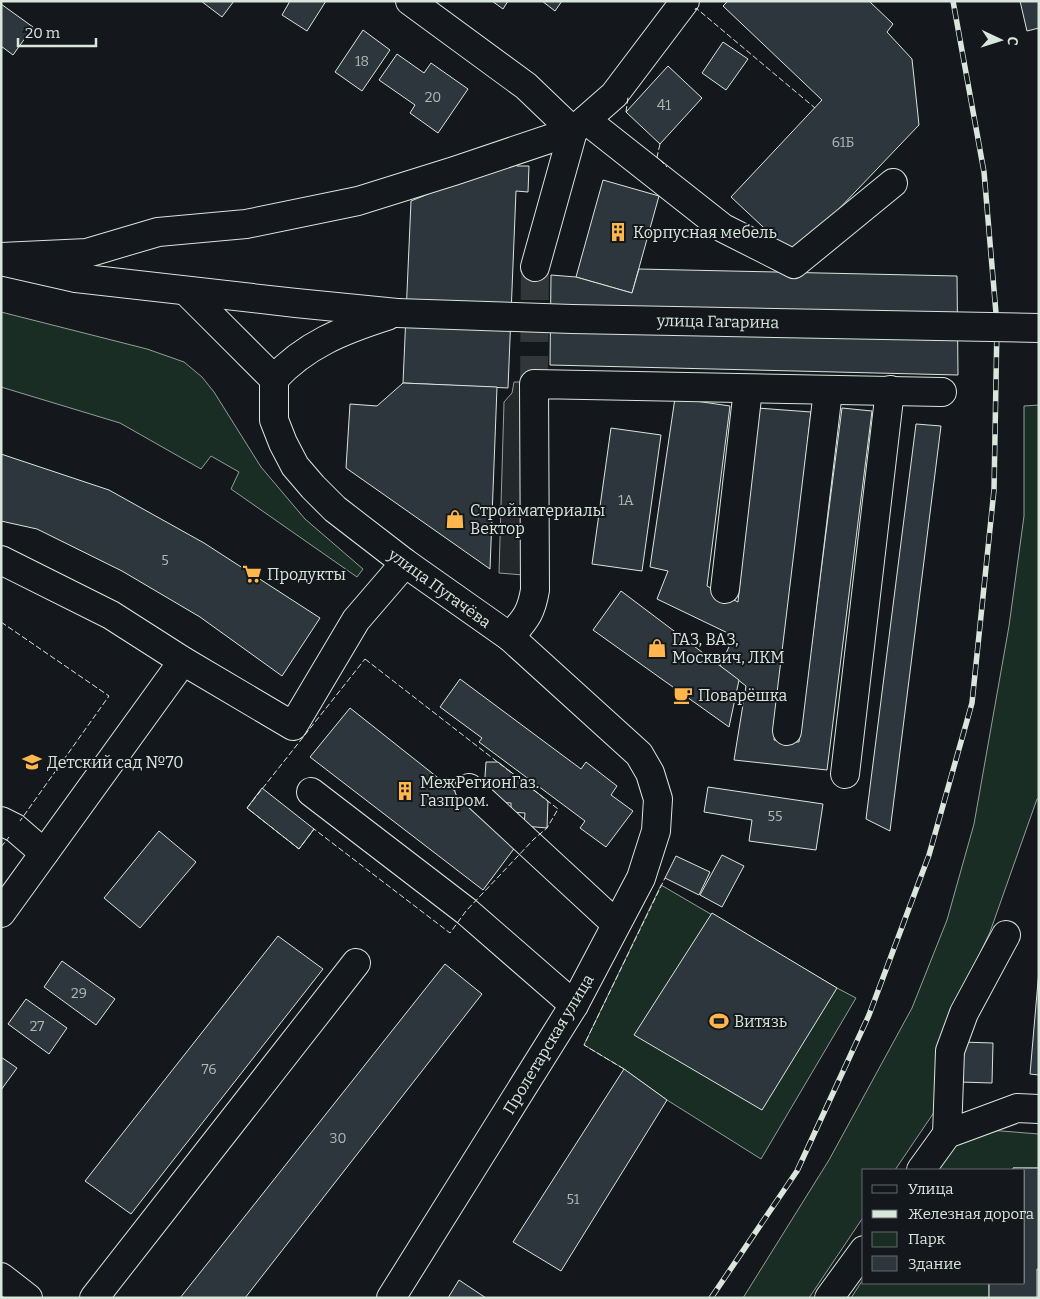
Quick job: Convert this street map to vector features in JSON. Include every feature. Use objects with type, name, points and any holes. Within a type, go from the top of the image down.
[{"type":"main road","points":[[410,1],[723,228],[794,264],[893,183]]},
{"type":"main road","points":[[1,259],[87,253],[158,232],[246,224],[358,201],[454,172],[579,125],[614,95],[685,1]]},
{"type":"main road","points":[[535,267],[579,125]]},
{"type":"main road","name":"улица Гагарина","points":[[1,259],[76,278],[397,313],[572,319],[1039,328]]},
{"type":"main road","points":[[186,291],[274,379],[284,368],[308,349],[347,329],[397,313]]},
{"type":"main road","name":"улица Пугачёва","points":[[274,379],[274,420],[295,466],[313,487],[335,509],[405,563],[510,637],[639,754],[650,773]]},
{"type":"main road","points":[[510,637],[526,619],[532,607],[535,590],[534,384],[942,392]]},
{"type":"main road","points":[[725,589],[748,389]]},
{"type":"main road","points":[[845,774],[890,390]]},
{"type":"main road","points":[[787,732],[828,391]]},
{"type":"main road","points":[[1,560],[111,614],[183,661],[293,726],[356,620],[405,563]]},
{"type":"main road","points":[[1,913],[183,661]]},
{"type":"main road","name":"Пролетарская улица","points":[[391,1298],[574,1004],[640,878],[656,831],[658,800],[650,773]]},
{"type":"main road","points":[[469,788],[616,924]]},
{"type":"main road","points":[[311,792],[466,911],[574,1004]]},
{"type":"main road","points":[[1,821],[15,828],[44,853]]},
{"type":"main road","points":[[922,1169],[947,1134],[950,1051],[964,1013],[1006,935]]},
{"type":"main road","points":[[94,1298],[356,963]]},
{"type":"main road","points":[[947,1134],[1017,1108],[1039,1109]]},
{"type":"main road","points":[[830,1298],[862,1253]]},
{"type":"main road","points":[[1,1277],[28,1298]]},
{"type":"green space","points":[[1,312],[147,349],[184,362],[202,377],[214,392],[261,467],[305,519],[363,569],[357,577],[231,489],[239,472],[211,456],[201,469],[120,423],[1,387]]},
{"type":"green space","points":[[1039,405],[1039,798],[1037,799],[990,932],[949,1019],[941,1102],[896,1169],[862,1169],[862,1219],[809,1298],[743,1298],[829,1160],[912,1008],[947,920],[974,824],[1009,626],[1024,516],[1024,406]]},
{"type":"green space","name":"Витязь","points":[[661,885],[856,998],[761,1159],[584,1045]]},
{"type":"green space","points":[[989,1130],[1039,1134],[1039,1168],[935,1169],[948,1148]]},
{"type":"green space","points":[[862,1281],[862,1284],[989,1284],[989,1298],[851,1298]]},
{"type":"shaded area","points":[[514,382],[526,382],[523,575],[499,573],[504,402],[512,393]]},
{"type":"building","points":[[201,1],[234,1],[222,17]]},
{"type":"building","points":[[290,1],[326,1],[307,31],[282,15]]},
{"type":"building","points":[[492,1],[508,1],[503,9]]},
{"type":"building","points":[[542,1],[562,1],[555,11]]},
{"type":"building","points":[[728,1],[869,1],[893,24],[887,32],[912,59],[919,125],[794,256],[731,197],[822,100],[723,6]]},
{"type":"building","points":[[1020,1],[1039,1],[1039,28],[1027,31]]},
{"type":"building","points":[[1,4],[33,27],[13,55],[1,46]]},
{"type":"building","points":[[363,30],[390,50],[362,91],[335,72]]},
{"type":"building","points":[[723,42],[748,59],[726,90],[702,73]]},
{"type":"building","points":[[397,54],[424,73],[431,63],[468,89],[438,133],[410,113],[415,105],[379,80]]},
{"type":"building","points":[[668,66],[702,98],[660,144],[626,112]]},
{"type":"building","points":[[517,158],[517,166],[529,166],[528,192],[516,191],[508,388],[403,383],[411,201]]},
{"type":"building","name":"Корпусная мебель","points":[[603,180],[659,196],[632,293],[576,277]]},
{"type":"building","points":[[639,269],[957,276],[958,375],[550,365],[551,275],[576,277],[632,293]]},
{"type":"building","name":"Стройматериалы Вектор","points":[[403,383],[497,387],[490,569],[346,468],[350,404],[377,406]]},
{"type":"building","points":[[675,398],[730,406],[707,586],[738,602],[757,408],[811,412],[774,740],[799,742],[842,408],[872,411],[827,770],[734,760],[746,686],[720,666],[734,636],[657,599],[668,571],[650,567]]},
{"type":"building","points":[[916,424],[941,426],[890,831],[866,819]]},
{"type":"building","points":[[611,428],[661,435],[642,571],[592,564]]},
{"type":"building","points":[[1,454],[109,490],[204,543],[320,618],[282,676],[200,617],[122,571],[37,529],[1,521]]},
{"type":"building","name":"ГАЗ, ВАЗ, Москвич, ЛКМ","points":[[621,591],[739,680],[729,727],[593,630]]},
{"type":"building","points":[[460,679],[581,769],[586,762],[617,786],[611,795],[633,811],[606,847],[580,828],[585,821],[479,742],[482,738],[440,707]]},
{"type":"building","name":"МежРегионГаз. Газпром.","points":[[350,708],[519,842],[483,890],[310,757]]},
{"type":"building","points":[[486,762],[498,762],[548,801],[547,828],[524,826],[525,813],[511,812],[511,803],[495,802],[495,792],[484,791]]},
{"type":"building","points":[[708,787],[823,804],[816,850],[749,841],[752,820],[704,812]]},
{"type":"building","points":[[262,788],[314,829],[299,849],[247,808]]},
{"type":"building","points":[[159,831],[196,862],[140,928],[104,898]]},
{"type":"building","points":[[722,855],[744,866],[722,907],[700,895]]},
{"type":"building","points":[[676,856],[710,872],[699,895],[665,878]]},
{"type":"building","points":[[712,913],[837,988],[762,1110],[634,1035]]},
{"type":"building","points":[[278,936],[323,969],[131,1214],[85,1181]]},
{"type":"building","points":[[62,961],[115,999],[96,1025],[44,987]]},
{"type":"building","points":[[445,964],[482,994],[245,1298],[180,1298]]},
{"type":"building","points":[[1039,970],[1039,1075],[1030,1074]]},
{"type":"building","points":[[26,999],[67,1028],[49,1054],[8,1024]]},
{"type":"building","points":[[962,1042],[993,1043],[992,1083],[960,1082]]},
{"type":"building","points":[[1,1057],[17,1068],[1,1090]]},
{"type":"building","points":[[624,1069],[667,1100],[561,1271],[513,1242]]},
{"type":"building","points":[[1039,1168],[1039,1269],[1037,1269],[1037,1298],[989,1298],[989,1284],[1025,1284],[1025,1169],[1013,1169]]},
{"type":"building","points":[[459,1280],[486,1298],[448,1298]]},
{"type":"tunnel","points":[[534,384],[535,267]]},
{"type":"railway","points":[[711,1298],[797,1171],[869,1015],[929,855],[972,703],[994,490],[997,325],[984,172],[953,1]]},
{"type":"fence","points":[[695,10],[696,8],[815,108]]},
{"type":"fence","points":[[626,112],[628,97]]},
{"type":"fence","points":[[660,144],[657,157],[667,167]]},
{"type":"fence","points":[[1,622],[109,696],[20,821]]},
{"type":"fence","points":[[365,659],[558,809],[547,828],[534,839],[466,911],[450,933],[314,829],[299,849],[247,808],[365,659]]},
{"type":"fence","points":[[1,847],[9,837]]},
{"type":"fence","points":[[624,1069],[584,1045],[665,878]]},
{"type":"place","name":"Корпусная мебель","points":[[618,232]]},
{"type":"place","name":"Стройматериалы Вектор","points":[[455,519]]},
{"type":"place","name":"Продукты","points":[[252,574]]},
{"type":"place","name":"ГАЗ, ВАЗ, Москвич, ЛКМ","points":[[657,648]]},
{"type":"place","name":"Поварёшка","points":[[683,695]]},
{"type":"place","name":"Детский сад №70","points":[[32,762]]},
{"type":"place","name":"МежРегионГаз. Газпром.","points":[[405,791]]},
{"type":"place","name":"Витязь","points":[[719,1021]]}]
